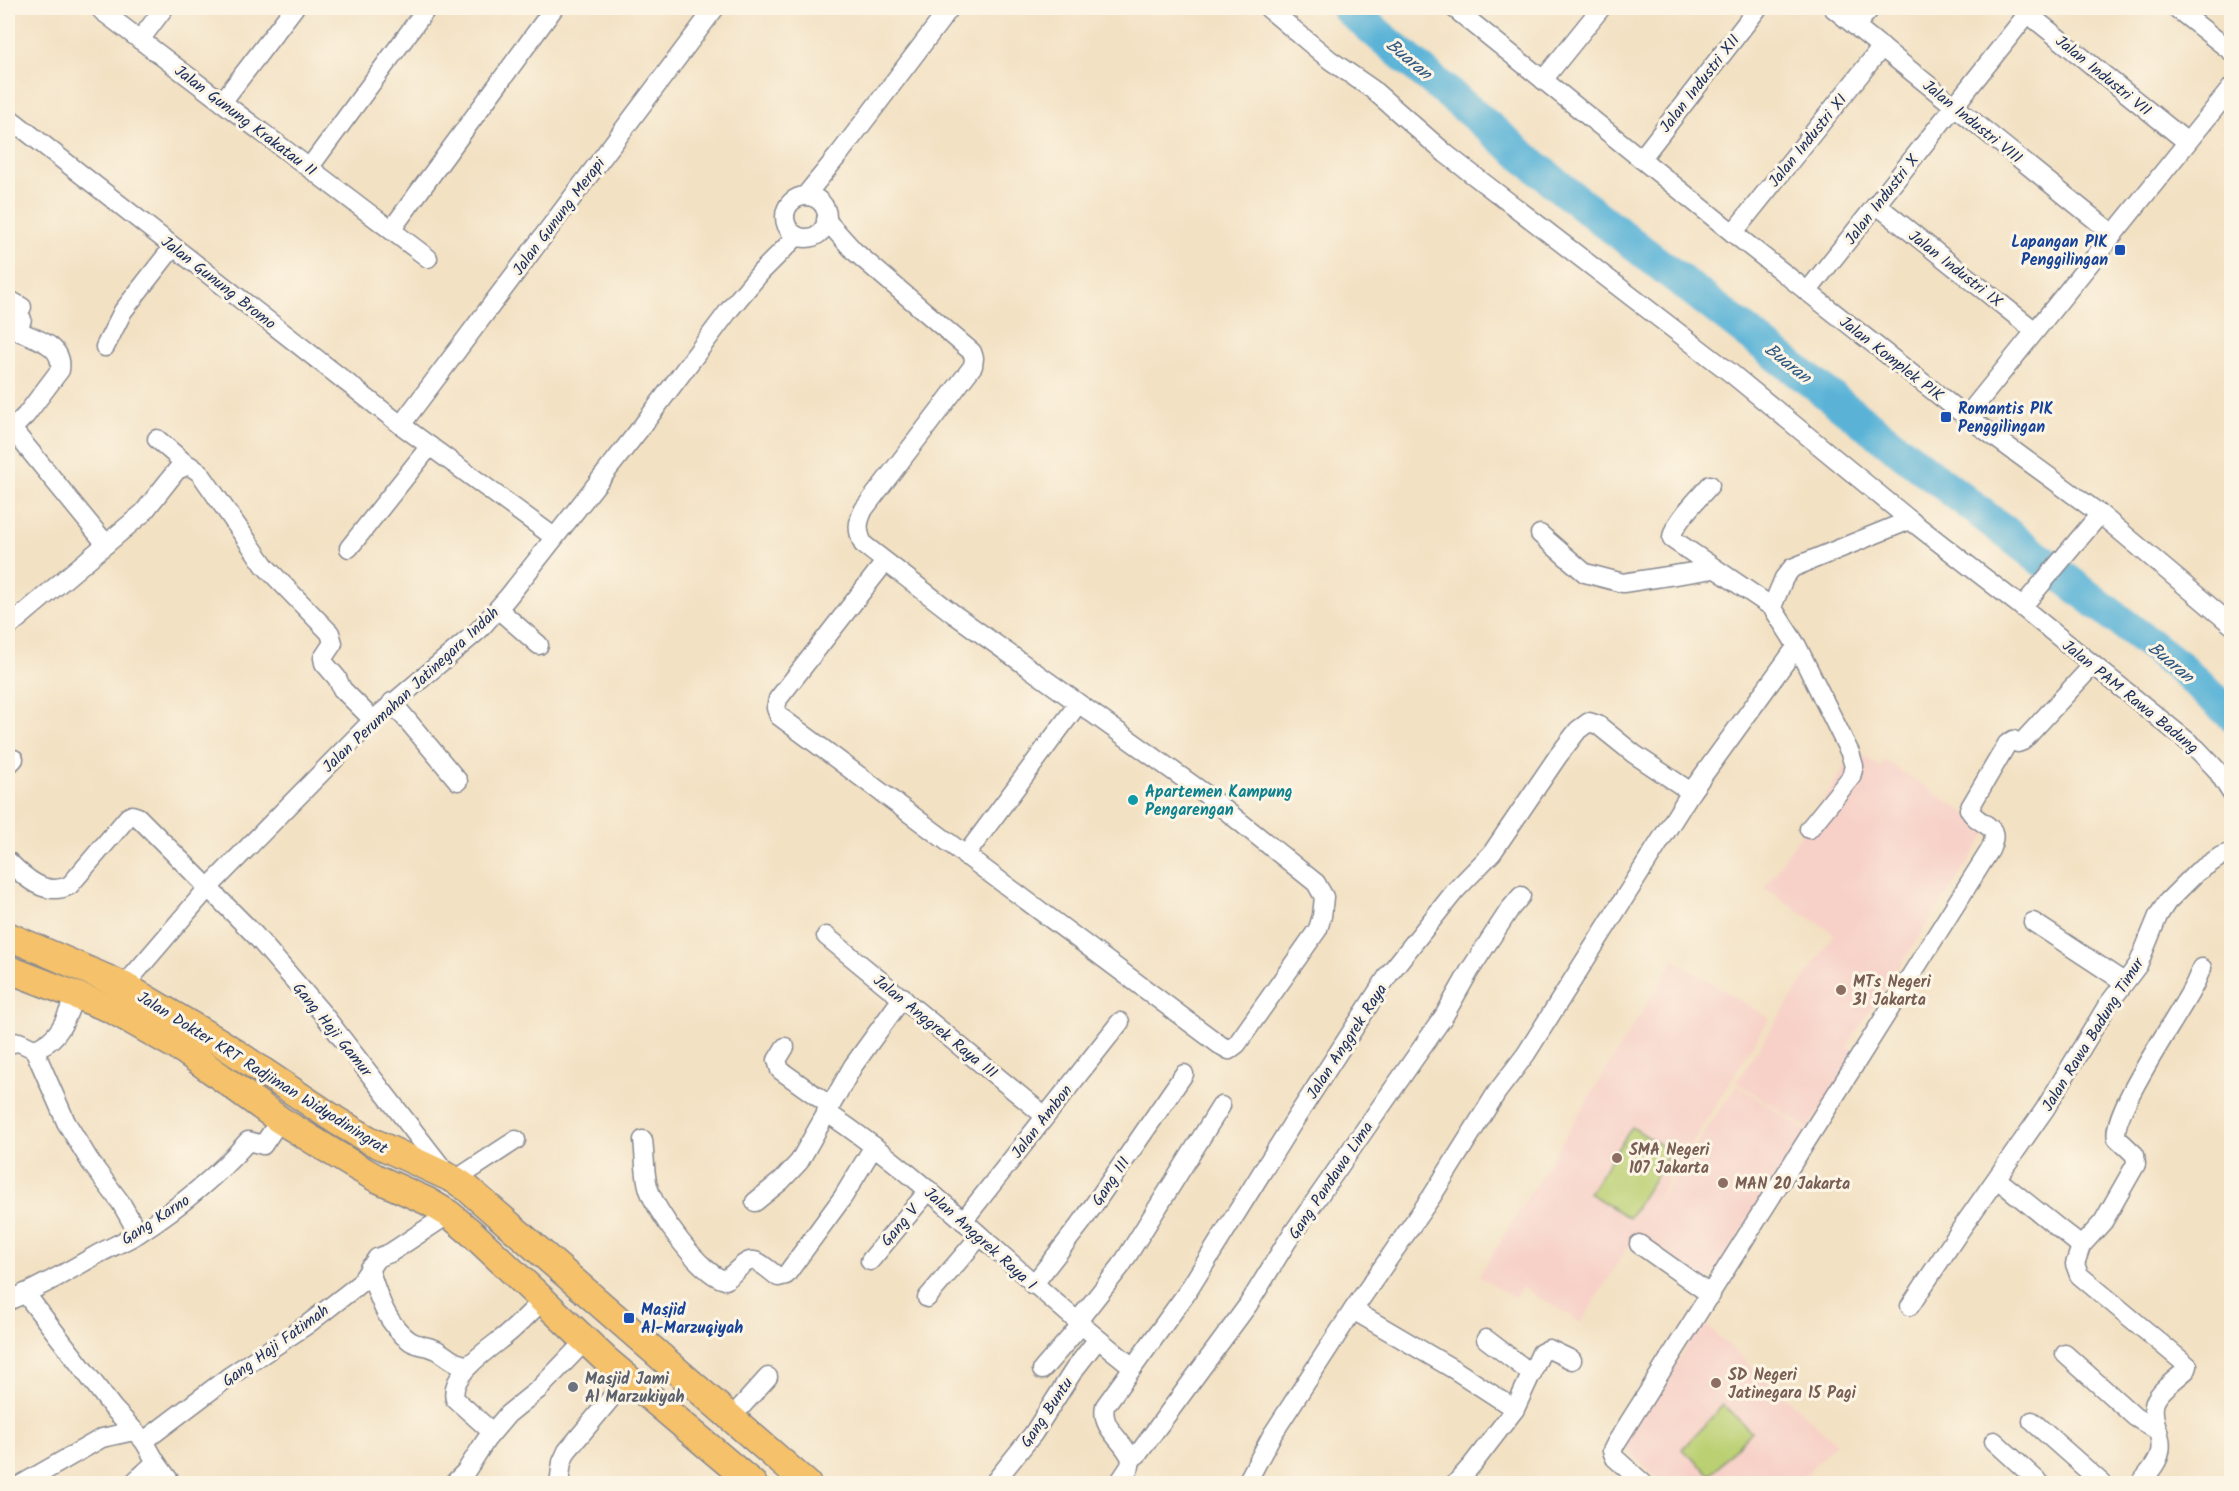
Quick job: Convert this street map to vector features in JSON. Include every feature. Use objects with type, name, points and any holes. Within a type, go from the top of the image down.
[{"type":"main road","name":"Jalan Dokter KRT Radjiman Widyodiningrat","points":[[8,936],[118,998],[221,1043],[337,1121],[371,1141],[452,1178],[467,1188],[807,1484]]},
{"type":"main road","name":"Jalan Dokter KRT Radjiman Widyodiningrat","points":[[8,969],[75,994],[118,998],[185,1051],[280,1119],[376,1178],[427,1201],[449,1214],[498,1257],[585,1341],[747,1481]]},
{"type":"street","points":[[140,40],[164,8]]},
{"type":"street","points":[[222,102],[294,8]]},
{"type":"street","points":[[309,168],[428,8]]},
{"type":"street","points":[[391,230],[554,8]]},
{"type":"street","name":"Jalan Gunung Merapi","points":[[401,424],[715,8]]},
{"type":"street","points":[[804,236],[822,230],[817,206],[840,153],[949,8]]},
{"type":"street","name":"Jalan PAM Rawa Badung","points":[[1268,8],[1330,60],[1372,89],[1446,154],[1732,374],[1910,520],[2025,604],[2093,665],[2197,749],[2216,769],[2232,794]]},
{"type":"street","name":"Jalan Komplek PIK","points":[[1454,8],[1807,292],[2232,625]]},
{"type":"street","points":[[1543,80],[1601,8]]},
{"type":"street","name":"Jalan Industri XII","points":[[1641,159],[1758,8]]},
{"type":"street","name":"Jalan Industri VIII","points":[[1833,8],[2113,234]]},
{"type":"street","points":[[1856,26],[1871,8]]},
{"type":"street","points":[[2176,8],[2232,52]]},
{"type":"street","name":"Jalan Industri X","points":[[1807,292],[1954,106],[2027,9]]},
{"type":"street","name":"Jalan Industri VII","points":[[2027,9],[2187,142]]},
{"type":"street","name":"Jalan Gunung Krakatau II","points":[[102,11],[428,258]]},
{"type":"street","name":"Jalan Industri XI","points":[[1733,233],[1882,47]]},
{"type":"street","points":[[1966,417],[2232,87]]},
{"type":"street","name":"Jalan Gunung Bromo","points":[[8,117],[401,424],[554,537]]},
{"type":"street","points":[[854,251],[834,241],[804,236],[787,226],[785,219],[790,203],[817,206],[854,251],[972,352],[974,358],[973,366],[872,498],[859,520],[858,531],[863,544],[1078,704],[1204,793],[1316,883],[1324,897],[1318,929],[1237,1044],[1229,1050],[778,716],[776,708],[778,699],[885,562]]},
{"type":"street","name":"Jalan Industri IX","points":[[1877,205],[2035,331]]},
{"type":"street","name":"Jalan Perumahan Jatinegara Indah","points":[[118,998],[208,888],[373,720],[464,644],[498,609],[761,272],[785,219]]},
{"type":"street","name":"Jalan Perumahan Jatinegara Indah","points":[[761,272],[804,236]]},
{"type":"street","points":[[105,347],[123,311],[174,247]]},
{"type":"street","points":[[16,318],[52,347],[62,361],[60,370],[10,431],[106,544]]},
{"type":"street","points":[[157,439],[187,465],[196,468],[265,566],[330,633],[333,643],[323,658],[324,663],[337,678],[342,689],[373,720]]},
{"type":"street","points":[[349,548],[430,446]]},
{"type":"street","points":[[8,627],[150,507],[177,470],[187,465]]},
{"type":"street","points":[[1710,485],[1671,534],[1672,540],[1772,607],[1797,646],[1850,753],[1854,766],[1851,777],[1809,830]]},
{"type":"street","points":[[2025,604],[2097,517]]},
{"type":"street","points":[[1772,607],[1784,578],[1792,568],[1910,520]]},
{"type":"street","points":[[1540,534],[1584,573],[1623,583],[1713,569]]},
{"type":"street","points":[[498,609],[539,645]]},
{"type":"street","points":[[1246,1484],[1272,1435],[1353,1310],[1432,1196],[1497,1092],[1526,1054],[1691,792],[1797,646]]},
{"type":"street","points":[[1644,1484],[1616,1458],[1612,1451],[1990,850],[1993,831],[1969,809],[2007,744],[2013,740],[2018,743],[2023,741],[2093,665]]},
{"type":"street","points":[[392,702],[458,781]]},
{"type":"street","points":[[965,856],[1078,704]]},
{"type":"street","name":"Jalan Anggrek Raya","points":[[1131,1459],[1106,1424],[1103,1415],[1105,1406],[1186,1294],[1389,974],[1455,891],[1492,853],[1578,730],[1589,722],[1598,725],[1634,754],[1691,792]]},
{"type":"street","name":"Gang Haji Gamur","points":[[8,861],[31,882],[48,889],[63,888],[70,885],[128,817],[132,815],[138,817],[255,935],[323,1014],[452,1178]]},
{"type":"street","name":"Jalan Rawa Badung Timur","points":[[1910,1306],[1961,1228],[2045,1109],[2107,1006],[2138,965],[2158,916],[2167,902],[2197,872],[2221,856],[2232,852]]},
{"type":"street","name":"Gang Pandawa Lima","points":[[1131,1459],[1138,1454],[1248,1305],[1288,1240],[1444,1016],[1470,970],[1521,896]]},
{"type":"street","points":[[2033,922],[2124,982]]},
{"type":"street","name":"Jalan Anggrek Raya III","points":[[826,936],[1045,1116]]},
{"type":"street","points":[[2140,1484],[2156,1464],[2160,1452],[2153,1410],[2155,1402],[2188,1366],[2079,1275],[2075,1264],[2081,1246],[2103,1222],[2136,1164],[2135,1155],[2117,1138],[2116,1126],[2146,1064],[2192,989],[2202,968]]},
{"type":"street","points":[[34,1049],[57,1033],[66,1022],[75,994]]},
{"type":"street","points":[[755,1202],[794,1170],[853,1066],[903,998]]},
{"type":"street","name":"Jalan Ambon","points":[[963,1221],[1120,1022]]},
{"type":"street","points":[[8,1044],[19,1042],[34,1049],[66,1122],[91,1163],[121,1203],[138,1233]]},
{"type":"street","name":"Jalan Anggrek Raya I","points":[[785,1047],[777,1060],[780,1070],[898,1163],[1033,1285],[1133,1367]]},
{"type":"street","name":"Gang III","points":[[1033,1285],[1082,1222],[1184,1074]]},
{"type":"street","points":[[1042,1370],[1121,1266],[1221,1106]]},
{"type":"street","name":"Gang Karno","points":[[8,1301],[138,1233],[224,1168],[248,1141],[263,1144],[280,1119]]},
{"type":"street","points":[[452,1178],[516,1140]]},
{"type":"street","points":[[643,1140],[648,1186],[662,1215],[688,1250],[717,1278],[726,1280],[747,1260],[759,1262],[778,1277],[786,1275],[843,1197],[874,1146]]},
{"type":"street","points":[[1997,1179],[2081,1246]]},
{"type":"street","name":"Gang V","points":[[870,1261],[929,1190]]},
{"type":"street","name":"Gang Haji Fatimah","points":[[139,1436],[308,1324],[360,1283],[377,1258],[390,1253],[449,1214]]},
{"type":"street","points":[[927,1298],[980,1236]]},
{"type":"street","points":[[1639,1244],[1711,1294]]},
{"type":"street","points":[[369,1268],[380,1303],[392,1322],[410,1341],[437,1350],[456,1364],[470,1365]]},
{"type":"street","points":[[25,1293],[113,1407],[139,1436],[172,1484]]},
{"type":"street","points":[[492,1432],[456,1399],[454,1388],[456,1382],[470,1365],[512,1331],[542,1301]]},
{"type":"street","points":[[1353,1310],[1455,1370],[1515,1409]]},
{"type":"street","points":[[1486,1339],[1532,1374]]},
{"type":"street","name":"Gang Buntu","points":[[993,1484],[1033,1434],[1074,1370],[1098,1340]]},
{"type":"street","points":[[453,1484],[473,1463],[492,1432],[508,1414],[538,1389],[585,1341]]},
{"type":"street","points":[[1455,1484],[1515,1409],[1545,1350],[1549,1348],[1572,1360]]},
{"type":"street","points":[[2065,1354],[2135,1416],[2158,1431]]},
{"type":"street","points":[[731,1418],[768,1377]]},
{"type":"street","points":[[559,1484],[562,1462],[567,1451],[628,1378]]},
{"type":"street","points":[[2032,1421],[2103,1484]]},
{"type":"street","points":[[22,1484],[102,1438],[139,1436]]},
{"type":"street","points":[[1994,1441],[2041,1484]]},
{"type":"street","points":[[1118,1484],[1130,1466],[1131,1459]]},
{"type":"street","points":[[132,1484],[156,1462]]},
{"type":"shaded area","name":"MTs Negeri 31 Jakarta","points":[[1856,751],[1880,767],[1884,760],[1990,829],[1847,1046],[1857,1053],[1808,1129],[1736,1082],[1834,934],[1765,888]]},
{"type":"shaded area","name":"SMA Negeri 107 Jakarta","points":[[1674,960],[1769,1018],[1645,1220],[1737,1085],[1809,1133],[1708,1282],[1636,1233],[1581,1323],[1522,1287],[1514,1298],[1479,1276]]},
{"type":"shaded area","name":"SD Negeri Jatinegara 15 Pagi","points":[[1703,1322],[1836,1443],[1797,1484],[1661,1483],[1622,1444]]},
{"type":"green space","points":[[1632,1127],[1671,1152],[1629,1218],[1589,1193]]},
{"type":"green space","points":[[1723,1405],[1751,1431],[1711,1475],[1682,1449]]},
{"type":"waterway","name":"Buaran","points":[[1347,8],[1566,192],[2177,665],[2232,715]]},
{"type":"place","name":"Lapangan PIK Penggilingan","points":[[2120,250]]},
{"type":"place","name":"Romantis PIK Penggilingan","points":[[1946,417]]},
{"type":"place","name":"Apartemen Kampung Pengarengan","points":[[1133,800]]},
{"type":"place","name":"MTs Negeri 31 Jakarta","points":[[1841,990]]},
{"type":"place","name":"SMA Negeri 107 Jakarta","points":[[1617,1158]]},
{"type":"place","name":"MAN 20 Jakarta","points":[[1723,1183]]},
{"type":"place","name":"Masjid Al-Marzuqiyah","points":[[629,1318]]},
{"type":"place","name":"SD Negeri Jatinegara 15 Pagi","points":[[1716,1383]]},
{"type":"place","name":"Masjid Jami Al Marzukiyah","points":[[573,1387]]}]
